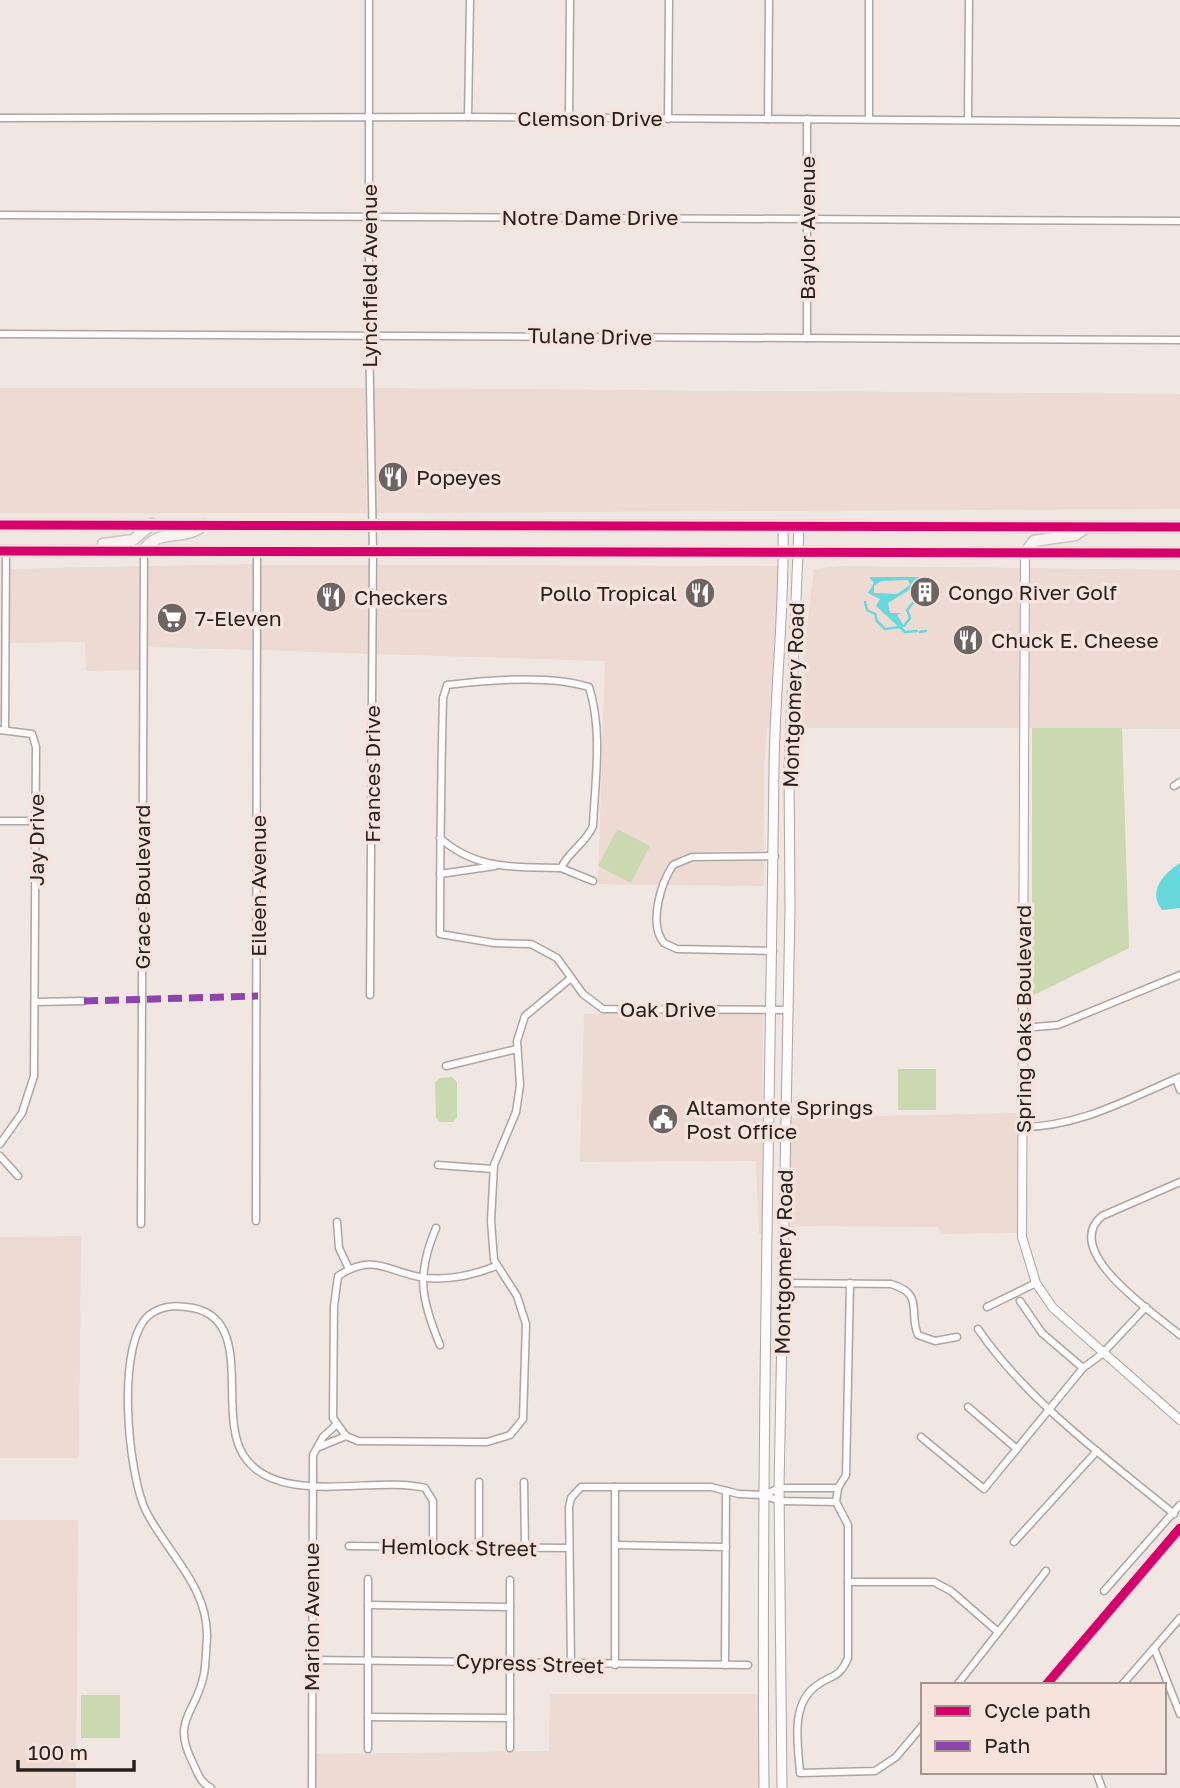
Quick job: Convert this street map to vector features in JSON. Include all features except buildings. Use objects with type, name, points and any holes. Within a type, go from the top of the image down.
[{"type":"main road","points":[[55,550],[133,540],[152,524]]},
{"type":"main road","points":[[144,550],[150,541],[159,536],[194,533],[203,524]]},
{"type":"main road","points":[[0,525],[1180,527]]},
{"type":"main road","name":"Montgomery Road","points":[[764,1788],[764,1372],[775,755],[783,527]]},
{"type":"main road","name":"Montgomery Road","points":[[782,1788],[779,1488],[790,908],[789,771],[799,527]]},
{"type":"main road","points":[[1025,553],[1034,541],[1075,535],[1087,527]]},
{"type":"main road","points":[[3,550],[1180,554]]},
{"type":"main road","points":[[775,856],[786,874],[790,908]]},
{"type":"main road","points":[[768,1158],[785,1170]]},
{"type":"main road","points":[[764,1372],[781,1372]]},
{"type":"street","name":"Lynchfield Avenue","points":[[369,0],[369,334],[373,552]]},
{"type":"street","points":[[468,117],[470,0]]},
{"type":"street","points":[[569,118],[570,0]]},
{"type":"street","points":[[668,119],[669,0]]},
{"type":"street","points":[[768,119],[769,0]]},
{"type":"street","points":[[869,0],[869,119]]},
{"type":"street","points":[[968,120],[969,0]]},
{"type":"street","name":"Clemson Drive","points":[[0,118],[468,117],[1180,122]]},
{"type":"street","name":"Baylor Avenue","points":[[807,119],[807,338]]},
{"type":"street","name":"Notre Dame Drive","points":[[0,215],[1180,221]]},
{"type":"street","name":"Tulane Drive","points":[[0,334],[1180,340]]},
{"type":"street","name":"Jay Drive","points":[[0,1144],[22,1113],[34,1076],[36,821],[35,740],[27,731],[2,730],[3,550]]},
{"type":"street","name":"Grace Boulevard","points":[[141,1224],[144,550]]},
{"type":"street","name":"Eileen Avenue","points":[[256,1221],[257,551]]},
{"type":"street","name":"Frances Drive","points":[[370,995],[373,552]]},
{"type":"street","name":"Spring Oaks Boulevard","points":[[1025,553],[1022,1237],[1036,1283],[1053,1308],[1180,1420]]},
{"type":"street","points":[[561,868],[568,853],[589,836],[593,826],[595,705],[589,687],[575,682],[447,685],[443,698],[440,874],[497,866],[561,868],[593,881]]},
{"type":"street","points":[[0,821],[36,821]]},
{"type":"street","points":[[440,838],[458,854],[497,866]]},
{"type":"street","points":[[773,951],[677,949],[664,943],[658,930],[662,887],[673,865],[692,857],[775,856]]},
{"type":"street","name":"Oak Drive","points":[[440,874],[440,934],[494,943],[531,944],[557,958],[583,994],[603,1009],[788,1010]]},
{"type":"street","points":[[1023,1028],[1058,1025],[1180,975]]},
{"type":"street","points":[[496,1266],[470,1276],[421,1276],[381,1264],[349,1269],[338,1276],[334,1306],[333,1418],[346,1436],[358,1441],[487,1442],[510,1435],[526,1412],[526,1324],[517,1296],[496,1266],[491,1221],[494,1169],[503,1136],[516,1112],[520,1085],[517,1049],[524,1016],[571,978]]},
{"type":"street","points":[[35,1002],[84,1001]]},
{"type":"street","points":[[446,1066],[517,1049]]},
{"type":"street","points":[[1022,1127],[1049,1127],[1078,1120],[1178,1078],[1180,1090]]},
{"type":"street","points":[[0,1156],[18,1176]]},
{"type":"street","points":[[438,1165],[494,1169]]},
{"type":"street","points":[[1180,1182],[1102,1216],[1093,1223],[1089,1233],[1095,1257],[1146,1307],[1180,1335]]},
{"type":"street","points":[[337,1222],[339,1248],[349,1269]]},
{"type":"street","points":[[436,1228],[421,1276],[427,1315],[440,1345]]},
{"type":"street","points":[[782,1283],[849,1283],[902,1287],[914,1301],[918,1335],[934,1341],[957,1337]]},
{"type":"street","points":[[849,1283],[846,1475],[838,1488],[836,1502],[848,1525],[848,1658],[837,1676],[818,1684],[803,1697],[798,1708],[800,1773],[875,1771],[895,1757],[921,1727]]},
{"type":"street","points":[[987,1307],[1036,1283]]},
{"type":"street","points":[[1020,1301],[1042,1333],[1083,1368]]},
{"type":"street","points":[[211,1788],[202,1783],[183,1745],[184,1722],[204,1676],[205,1612],[198,1593],[145,1510],[133,1470],[130,1354],[135,1334],[149,1315],[164,1307],[181,1306],[198,1309],[216,1318],[230,1346],[233,1431],[244,1457],[275,1481],[311,1486],[425,1488],[433,1501],[433,1547]]},
{"type":"street","points":[[921,1437],[984,1489],[1083,1368],[1102,1354],[1146,1307]]},
{"type":"street","points":[[978,1329],[995,1354],[1051,1409],[1174,1514]]},
{"type":"street","points":[[968,1407],[1017,1449]]},
{"type":"street","name":"Marion Avenue","points":[[312,1788],[313,1455],[323,1437],[337,1424]]},
{"type":"street","points":[[318,1447],[346,1436]]},
{"type":"street","points":[[1014,1542],[1097,1451]]},
{"type":"street","points":[[479,1482],[479,1547]]},
{"type":"street","points":[[524,1482],[524,1548]]},
{"type":"street","points":[[571,1665],[569,1507],[575,1491],[589,1486],[711,1487],[763,1495],[779,1501],[836,1502]]},
{"type":"street","points":[[615,1487],[615,1665]]},
{"type":"street","points":[[763,1495],[779,1488],[838,1488]]},
{"type":"street","points":[[725,1665],[726,1490]]},
{"type":"street","points":[[1104,1591],[1180,1505]]},
{"type":"street","points":[[616,1545],[726,1547]]},
{"type":"street","name":"Hemlock Street","points":[[349,1546],[569,1548]]},
{"type":"street","points":[[959,1683],[1046,1571]]},
{"type":"street","points":[[368,1579],[368,1749]]},
{"type":"street","points":[[510,1580],[510,1748]]},
{"type":"street","points":[[848,1582],[934,1582],[951,1591],[997,1631]]},
{"type":"street","points":[[368,1605],[510,1607]]},
{"type":"street","points":[[1124,1683],[1180,1618]]},
{"type":"street","points":[[1154,1648],[1180,1714]]},
{"type":"street","name":"Cypress Street","points":[[312,1660],[510,1660],[571,1665],[748,1665]]},
{"type":"street","points":[[368,1717],[510,1718]]},
{"type":"shaded area","points":[[0,388],[365,388],[367,513],[0,513]]},
{"type":"shaded area","points":[[373,388],[1180,394],[1180,509],[375,513]]},
{"type":"shaded area","points":[[253,564],[253,650],[149,647],[147,669],[148,566]]},
{"type":"shaded area","points":[[261,565],[369,565],[369,654],[261,650]]},
{"type":"shaded area","points":[[377,565],[780,566],[772,728],[767,728],[764,769],[764,851],[691,852],[670,862],[658,885],[598,884],[605,661],[376,654]]},
{"type":"shaded area","points":[[140,566],[139,670],[86,671],[85,642],[9,643],[10,569]]},
{"type":"shaded area","points":[[841,566],[1021,568],[1020,728],[795,728],[814,569]]},
{"type":"shaded area","points":[[1029,568],[1180,570],[1180,729],[1028,728]]},
{"type":"shaded area","points":[[764,860],[764,886],[666,885],[675,868],[684,863]]},
{"type":"shaded area","points":[[763,1013],[762,1116],[765,1117],[762,1234],[759,1234],[756,1161],[580,1162],[584,1014]]},
{"type":"shaded area","points":[[1018,1113],[1018,1233],[941,1234],[938,1227],[794,1226],[787,1234],[790,1118]]},
{"type":"shaded area","points":[[81,1236],[79,1458],[0,1458],[0,1237]]},
{"type":"shaded area","points":[[0,1520],[78,1520],[76,1788],[0,1788]]},
{"type":"shaded area","points":[[550,1694],[759,1694],[760,1788],[316,1788],[316,1754],[549,1751]]},
{"type":"green space","points":[[1032,728],[1122,728],[1129,948],[1032,996]]},
{"type":"green space","points":[[617,829],[650,846],[631,883],[598,866]]},
{"type":"green space","points":[[898,1069],[936,1069],[936,1110],[898,1110]]},
{"type":"green space","points":[[452,1077],[457,1082],[457,1117],[453,1122],[440,1122],[436,1118],[435,1082],[440,1078]]},
{"type":"green space","points":[[81,1695],[120,1695],[120,1738],[81,1738]]},
{"type":"water","points":[[869,577],[930,577],[932,585],[914,587],[888,603],[890,613],[901,613],[897,615],[904,626],[901,629],[876,606],[880,599],[868,593],[874,583]],"holes":[[[908,580],[910,585],[897,594],[874,593],[874,586],[881,581]]]},
{"type":"water","points":[[1180,863],[1180,908],[1162,910],[1156,896],[1159,883]]},
{"type":"waterway","points":[[865,602],[867,610],[875,614],[877,621],[885,629],[900,627],[905,632]]},
{"type":"waterway","points":[[904,626],[910,618],[907,610],[913,603]]},
{"type":"waterway","points":[[906,632],[917,631]]},
{"type":"waterway","points":[[920,632],[926,631]]},
{"type":"marked path","points":[[84,1001],[258,996]]},
{"type":"cycle path","points":[[0,525],[1180,527]]},
{"type":"cycle path","points":[[0,551],[1180,553]]},
{"type":"cycle path","points":[[1048,1683],[1180,1528]]},
{"type":"place","name":"Popeyes","points":[[393,477]]},
{"type":"place","name":"Congo River Golf","points":[[925,592]]},
{"type":"place","name":"Pollo Tropical","points":[[700,593]]},
{"type":"place","name":"Checkers","points":[[331,597]]},
{"type":"place","name":"7-Eleven","points":[[172,618]]},
{"type":"place","name":"Chuck E. Cheese","points":[[968,640]]},
{"type":"place","name":"Altamonte Springs Post Office","points":[[663,1119]]}]
